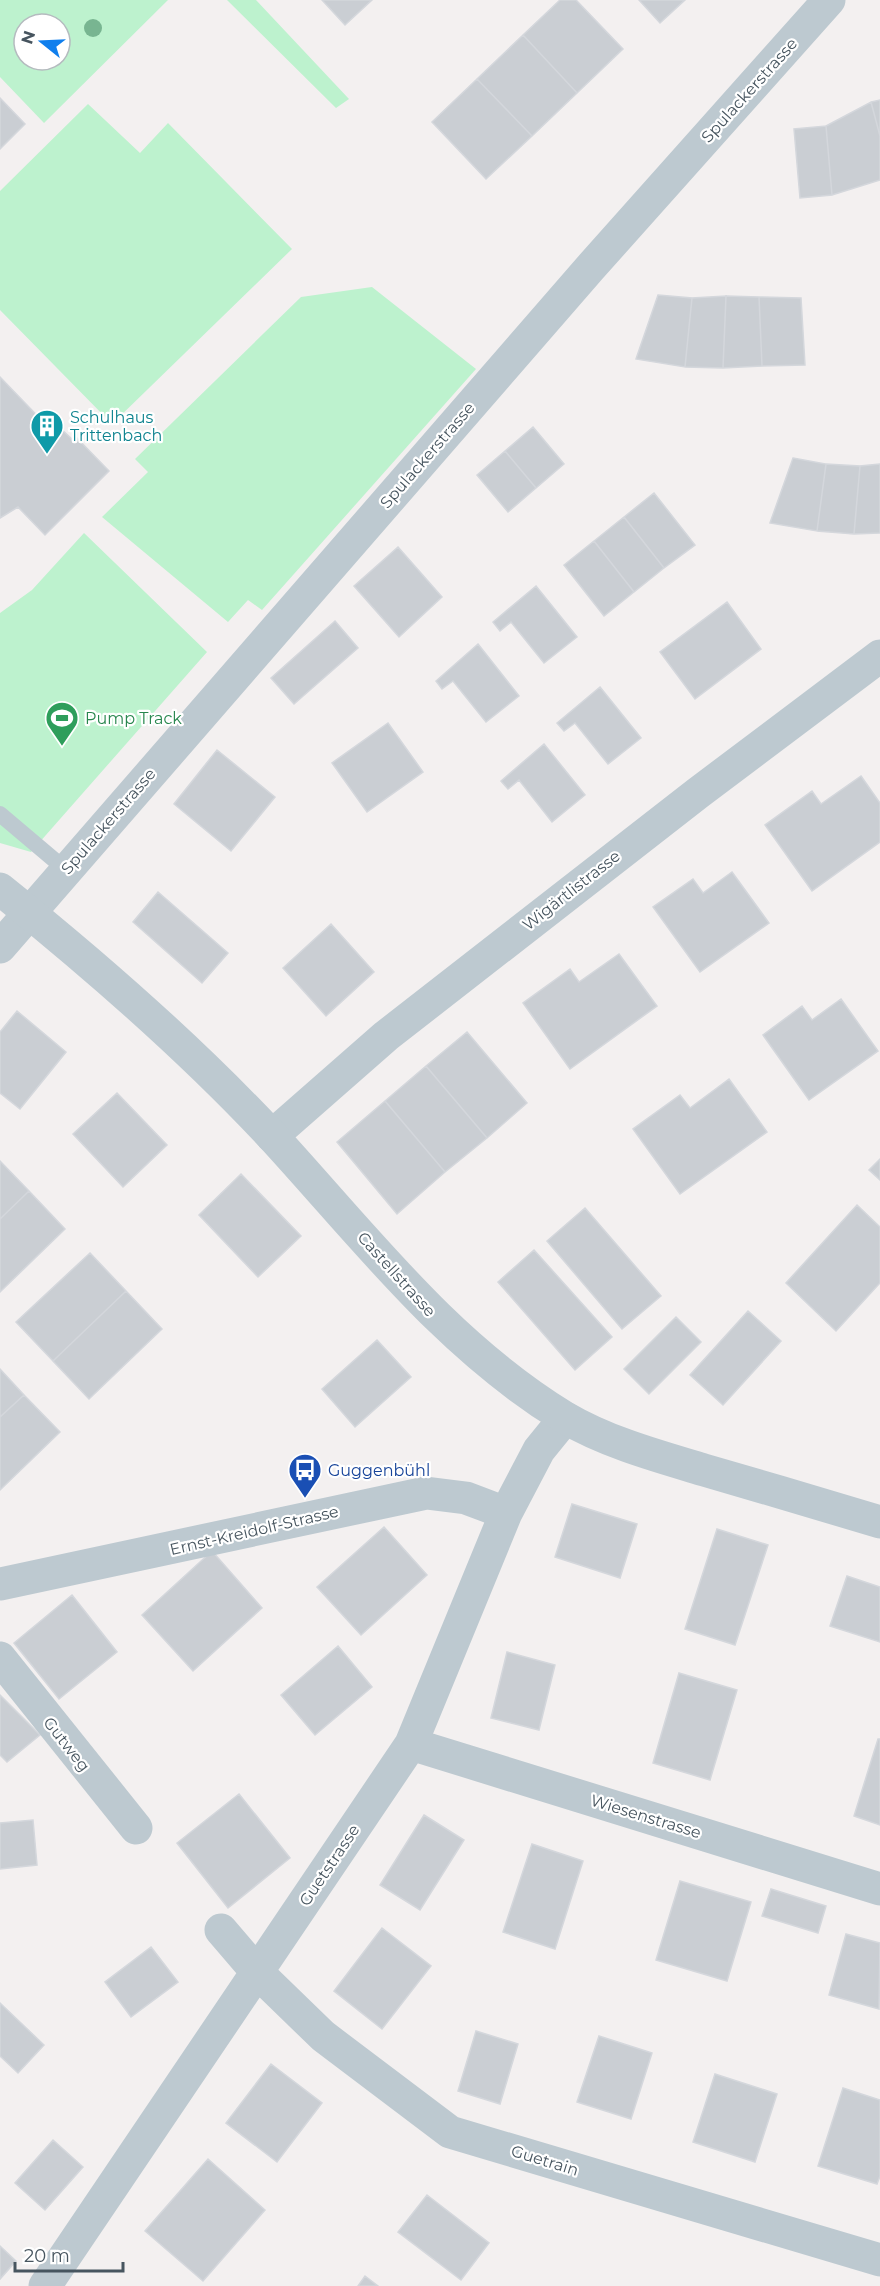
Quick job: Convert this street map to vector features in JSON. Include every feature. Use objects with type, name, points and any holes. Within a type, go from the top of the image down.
[{"type":"street","name":"Spulackerstrasse","points":[[0,947],[65,869],[590,268],[829,0]]},
{"type":"street","name":"Wigärtlistrasse","points":[[272,1136],[386,1036],[698,793],[880,656]]},
{"type":"street","name":"Castellstrasse","points":[[0,889],[142,1007],[272,1136],[431,1313],[472,1351],[565,1418],[614,1441],[666,1458],[879,1517]]},
{"type":"street","name":"Guetstrasse","points":[[45,2286],[411,1744],[506,1513],[539,1450],[565,1418]]},
{"type":"street","name":"Ernst-Kreidolf-Strasse","points":[[0,1584],[426,1492],[466,1498],[506,1513]]},
{"type":"street","name":"Gutweg","points":[[0,1658],[136,1828]]},
{"type":"street","name":"Wiesenstrasse","points":[[411,1744],[880,1889]]},
{"type":"street","points":[[221,1930],[257,1972]]},
{"type":"street","name":"Guetrain","points":[[257,1972],[323,2036],[450,2132],[880,2260]]},
{"type":"lane","points":[[0,814],[65,869]]},
{"type":"green space","points":[[0,0],[168,0],[44,123],[0,77]]},
{"type":"green space","points":[[227,0],[256,0],[349,99],[336,108]]},
{"type":"green space","points":[[88,104],[140,153],[168,123],[292,249],[112,424],[0,310],[0,191]]},
{"type":"green space","points":[[372,287],[476,369],[262,610],[248,600],[228,622],[102,517],[148,472],[135,459],[301,297]]},
{"type":"green space","name":"Pump Track","points":[[84,533],[207,652],[31,852],[0,843],[0,613],[32,590]]},
{"type":"building","points":[[322,0],[372,0],[345,25]]},
{"type":"building","points":[[560,0],[576,0],[623,49],[577,93],[523,35]]},
{"type":"building","points":[[639,0],[685,0],[660,23]]},
{"type":"building","points":[[523,35],[577,93],[532,136],[477,79]]},
{"type":"building","points":[[477,79],[532,136],[486,179],[432,122]]},
{"type":"building","points":[[0,98],[25,124],[0,149]]},
{"type":"building","points":[[880,100],[880,136],[871,102]]},
{"type":"building","points":[[871,102],[880,136],[880,180],[832,195],[826,126]]},
{"type":"building","points":[[826,126],[832,195],[800,198],[794,129]]},
{"type":"building","points":[[658,295],[692,298],[685,367],[636,359]]},
{"type":"building","points":[[726,296],[759,297],[762,366],[723,368]]},
{"type":"building","points":[[726,296],[723,368],[685,367],[692,298]]},
{"type":"building","points":[[759,297],[801,298],[805,365],[762,366]]},
{"type":"building","name":"Schulhaus Trittenbach","points":[[0,377],[53,432],[59,427],[73,440],[76,437],[109,471],[45,535],[18,507],[0,518]]},
{"type":"building","points":[[533,427],[564,464],[536,488],[505,451]]},
{"type":"building","points":[[505,451],[536,488],[508,512],[477,475]]},
{"type":"building","points":[[793,458],[826,464],[817,531],[770,523]]},
{"type":"building","points":[[826,464],[860,466],[854,534],[817,531]]},
{"type":"building","points":[[880,464],[880,533],[854,534],[860,466]]},
{"type":"building","points":[[654,493],[695,545],[664,568],[624,517]]},
{"type":"building","points":[[624,517],[664,568],[634,592],[594,541]]},
{"type":"building","points":[[594,541],[634,592],[604,616],[564,565]]},
{"type":"building","points":[[398,547],[442,597],[399,637],[354,586]]},
{"type":"building","points":[[536,586],[577,637],[544,663],[511,622],[500,631],[493,622]]},
{"type":"building","points":[[727,602],[761,649],[695,699],[660,652]]},
{"type":"building","points":[[335,621],[358,648],[294,704],[271,678]]},
{"type":"building","points":[[478,644],[519,696],[486,722],[453,681],[442,689],[436,681]]},
{"type":"building","points":[[600,687],[641,738],[608,764],[575,723],[564,731],[557,723]]},
{"type":"building","points":[[388,723],[423,772],[367,812],[332,763]]},
{"type":"building","points":[[544,744],[585,795],[552,822],[519,780],[508,789],[501,781]]},
{"type":"building","points":[[217,750],[275,797],[231,851],[174,804]]},
{"type":"building","points":[[861,776],[880,803],[880,842],[812,891],[765,825],[812,791],[821,804]]},
{"type":"building","points":[[732,872],[769,923],[700,972],[653,907],[693,879],[703,893]]},
{"type":"building","points":[[158,892],[228,953],[202,983],[133,922]]},
{"type":"building","points":[[331,924],[374,972],[326,1016],[283,968]]},
{"type":"building","points":[[619,954],[657,1006],[570,1069],[523,1003],[570,969],[579,982]]},
{"type":"building","points":[[841,999],[878,1051],[809,1100],[763,1035],[802,1006],[812,1020]]},
{"type":"building","points":[[17,1011],[66,1052],[20,1109],[0,1093],[0,1032]]},
{"type":"building","points":[[467,1032],[527,1103],[487,1138],[426,1066]]},
{"type":"building","points":[[426,1066],[487,1138],[445,1172],[385,1101]]},
{"type":"building","points":[[729,1079],[767,1132],[680,1194],[633,1129],[680,1095],[690,1108]]},
{"type":"building","points":[[117,1093],[167,1145],[123,1187],[73,1134]]},
{"type":"building","points":[[385,1101],[445,1172],[397,1214],[337,1142]]},
{"type":"building","points":[[880,1159],[880,1180],[869,1170]]},
{"type":"building","points":[[0,1161],[29,1191],[0,1219]]},
{"type":"building","points":[[241,1174],[301,1236],[258,1277],[199,1215]]},
{"type":"building","points":[[29,1191],[65,1229],[0,1292],[0,1219]]},
{"type":"building","points":[[857,1205],[880,1227],[880,1283],[836,1331],[786,1283]]},
{"type":"building","points":[[585,1208],[661,1296],[622,1329],[547,1241]]},
{"type":"building","points":[[534,1250],[612,1337],[575,1370],[498,1282]]},
{"type":"building","points":[[90,1253],[126,1291],[53,1361],[16,1322]]},
{"type":"building","points":[[126,1291],[162,1329],[89,1399],[53,1361]]},
{"type":"building","points":[[748,1311],[781,1341],[723,1405],[690,1375]]},
{"type":"building","points":[[676,1317],[701,1342],[649,1394],[624,1369]]},
{"type":"building","points":[[377,1340],[411,1377],[355,1427],[322,1389]]},
{"type":"building","points":[[0,1369],[24,1395],[0,1417]]},
{"type":"building","points":[[24,1395],[60,1432],[0,1490],[0,1417]]},
{"type":"building","points":[[572,1504],[637,1524],[620,1578],[555,1557]]},
{"type":"building","points":[[384,1527],[427,1575],[361,1635],[317,1587]]},
{"type":"building","points":[[717,1529],[768,1545],[735,1645],[685,1629]]},
{"type":"building","points":[[212,1551],[262,1608],[193,1671],[142,1615]]},
{"type":"building","points":[[847,1576],[880,1587],[880,1642],[830,1626]]},
{"type":"building","points":[[72,1595],[117,1652],[59,1699],[14,1643]]},
{"type":"building","points":[[338,1646],[372,1687],[315,1735],[281,1695]]},
{"type":"building","points":[[507,1652],[555,1665],[539,1730],[491,1718]]},
{"type":"building","points":[[679,1673],[737,1690],[710,1780],[653,1763]]},
{"type":"building","points":[[0,1695],[40,1735],[7,1762],[0,1755]]},
{"type":"building","points":[[878,1739],[880,1739],[880,1825],[854,1816]]},
{"type":"building","points":[[239,1794],[290,1858],[228,1908],[177,1843]]},
{"type":"building","points":[[424,1815],[464,1840],[420,1910],[380,1885]]},
{"type":"building","points":[[33,1820],[37,1865],[0,1869],[0,1823]]},
{"type":"building","points":[[532,1844],[583,1861],[555,1949],[503,1932]]},
{"type":"building","points":[[680,1881],[751,1902],[727,1981],[656,1960]]},
{"type":"building","points":[[771,1889],[826,1906],[818,1933],[762,1916]]},
{"type":"building","points":[[382,1928],[431,1966],[382,2029],[334,1991]]},
{"type":"building","points":[[846,1934],[880,1943],[879,2009],[829,1995]]},
{"type":"building","points":[[151,1947],[178,1982],[131,2017],[105,1982]]},
{"type":"building","points":[[0,2003],[44,2045],[18,2073],[0,2056]]},
{"type":"building","points":[[476,2031],[518,2044],[500,2104],[458,2091]]},
{"type":"building","points":[[599,2036],[652,2053],[631,2119],[577,2102]]},
{"type":"building","points":[[271,2064],[322,2103],[277,2162],[226,2123]]},
{"type":"building","points":[[715,2074],[777,2094],[755,2162],[693,2142]]},
{"type":"building","points":[[843,2088],[880,2100],[880,2176],[877,2184],[818,2166]]},
{"type":"building","points":[[53,2140],[83,2167],[45,2210],[15,2183]]},
{"type":"building","points":[[208,2159],[265,2210],[203,2281],[145,2231]]},
{"type":"building","points":[[427,2195],[489,2243],[461,2280],[398,2232]]},
{"type":"building","points":[[0,2246],[16,2261],[0,2279]]},
{"type":"building","points":[[365,2276],[378,2286],[358,2286]]},
{"type":"place","name":"Schulhaus Trittenbach","points":[[47,455]]},
{"type":"place","name":"Pump Track","points":[[62,747]]},
{"type":"place","name":"Guggenbühl","points":[[305,1499]]}]
